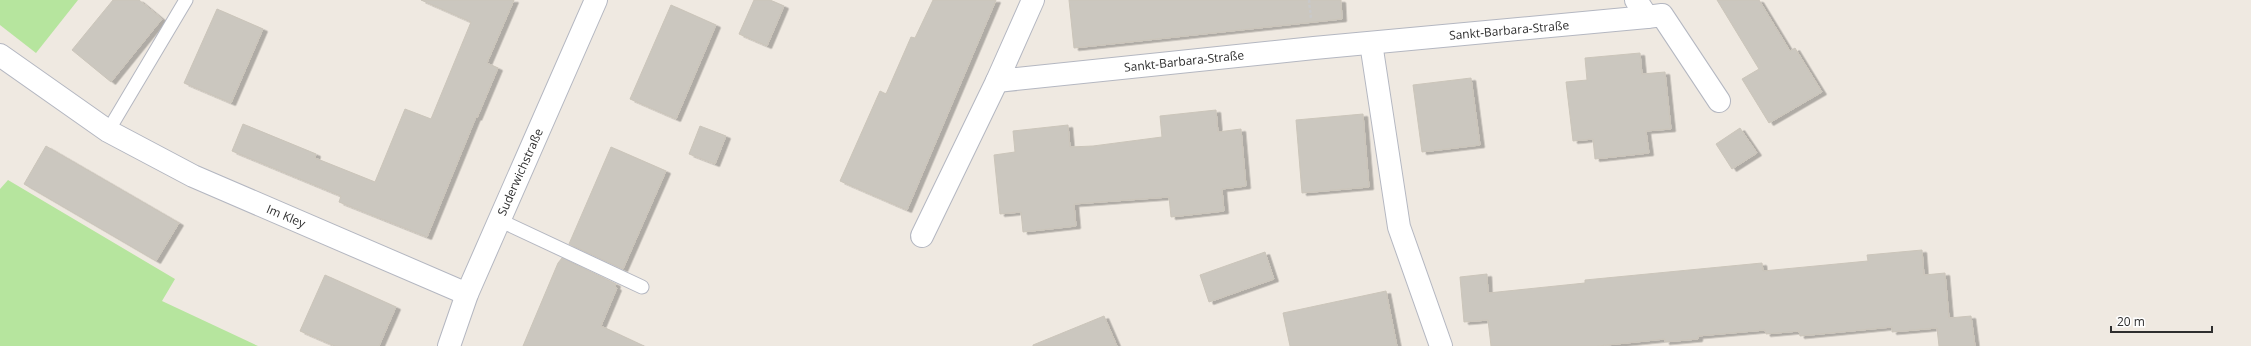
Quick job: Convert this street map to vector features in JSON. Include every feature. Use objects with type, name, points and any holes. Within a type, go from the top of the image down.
[{"type":"street","name":"Suderwichstraße","points":[[449,346],[467,294],[596,0]]},
{"type":"street","points":[[922,236],[997,81],[1033,0]]},
{"type":"street","name":"Sankt-Barbara-Straße","points":[[997,81],[1371,44],[1642,9],[1662,15],[1719,102]]},
{"type":"street","points":[[1371,44],[1399,227],[1441,346]]},
{"type":"street","name":"Im Kley","points":[[0,55],[108,131],[193,176],[467,294]]},
{"type":"lane","points":[[108,131],[186,0]]},
{"type":"lane","points":[[499,220],[642,287]]},
{"type":"green space","points":[[0,0],[78,0],[36,53],[0,25]]},
{"type":"green space","points":[[8,180],[175,279],[162,301],[258,346],[0,346],[0,189]]},
{"type":"building","points":[[113,0],[139,0],[162,19],[111,82],[72,50]]},
{"type":"building","points":[[421,0],[514,0],[487,63],[498,68],[477,118],[476,117],[427,237],[339,202],[341,196],[232,151],[243,124],[316,154],[315,158],[375,182],[405,109],[431,119],[471,22]]},
{"type":"building","points":[[754,0],[770,0],[784,6],[767,46],[739,34]]},
{"type":"building","points":[[933,0],[996,0],[907,210],[840,181],[880,91],[886,94],[911,37],[915,38]]},
{"type":"building","points":[[1069,0],[1341,0],[1342,19],[1074,48]]},
{"type":"building","points":[[1717,0],[1759,0],[1790,51],[1795,48],[1822,92],[1769,123],[1742,79],[1759,69]]},
{"type":"building","points":[[671,5],[716,25],[676,119],[630,99]]},
{"type":"building","points":[[217,9],[263,29],[231,103],[184,83]]},
{"type":"building","points":[[1640,53],[1642,74],[1665,72],[1671,129],[1646,131],[1649,153],[1595,159],[1593,139],[1573,141],[1566,82],[1587,80],[1585,58]]},
{"type":"building","points":[[1471,78],[1480,145],[1422,152],[1413,85]]},
{"type":"building","points":[[1216,110],[1218,132],[1241,129],[1246,186],[1222,189],[1224,211],[1171,217],[1169,197],[1074,204],[1076,226],[1023,232],[1021,212],[1000,214],[994,155],[1015,152],[1013,131],[1068,125],[1070,147],[1093,146],[1162,137],[1160,116]]},
{"type":"building","points":[[1363,114],[1369,187],[1302,193],[1296,120]]},
{"type":"building","points":[[700,126],[726,136],[715,164],[689,154]]},
{"type":"building","points":[[1740,128],[1757,153],[1732,169],[1716,144]]},
{"type":"building","points":[[46,146],[179,223],[156,261],[24,184]]},
{"type":"building","points":[[611,147],[666,171],[623,269],[569,244]]},
{"type":"building","points":[[1922,250],[1924,275],[1945,273],[1949,318],[1971,316],[1975,346],[1939,346],[1937,328],[1892,332],[1892,327],[1800,336],[1799,331],[1766,334],[1765,330],[1698,336],[1698,339],[1665,342],[1665,339],[1597,346],[1491,346],[1488,320],[1464,322],[1460,277],[1487,274],[1488,293],[1585,283],[1585,280],[1762,263],[1763,271],[1868,261],[1867,255]]},
{"type":"building","points":[[1265,252],[1274,279],[1209,302],[1200,275]]},
{"type":"building","points":[[562,258],[616,284],[615,287],[617,288],[601,326],[644,346],[523,346],[558,263]]},
{"type":"building","points":[[325,275],[396,307],[379,346],[335,346],[300,331]]},
{"type":"building","points":[[1386,291],[1397,346],[1290,346],[1283,313]]},
{"type":"building","points":[[1104,316],[1117,346],[1033,346],[1033,345]]}]
